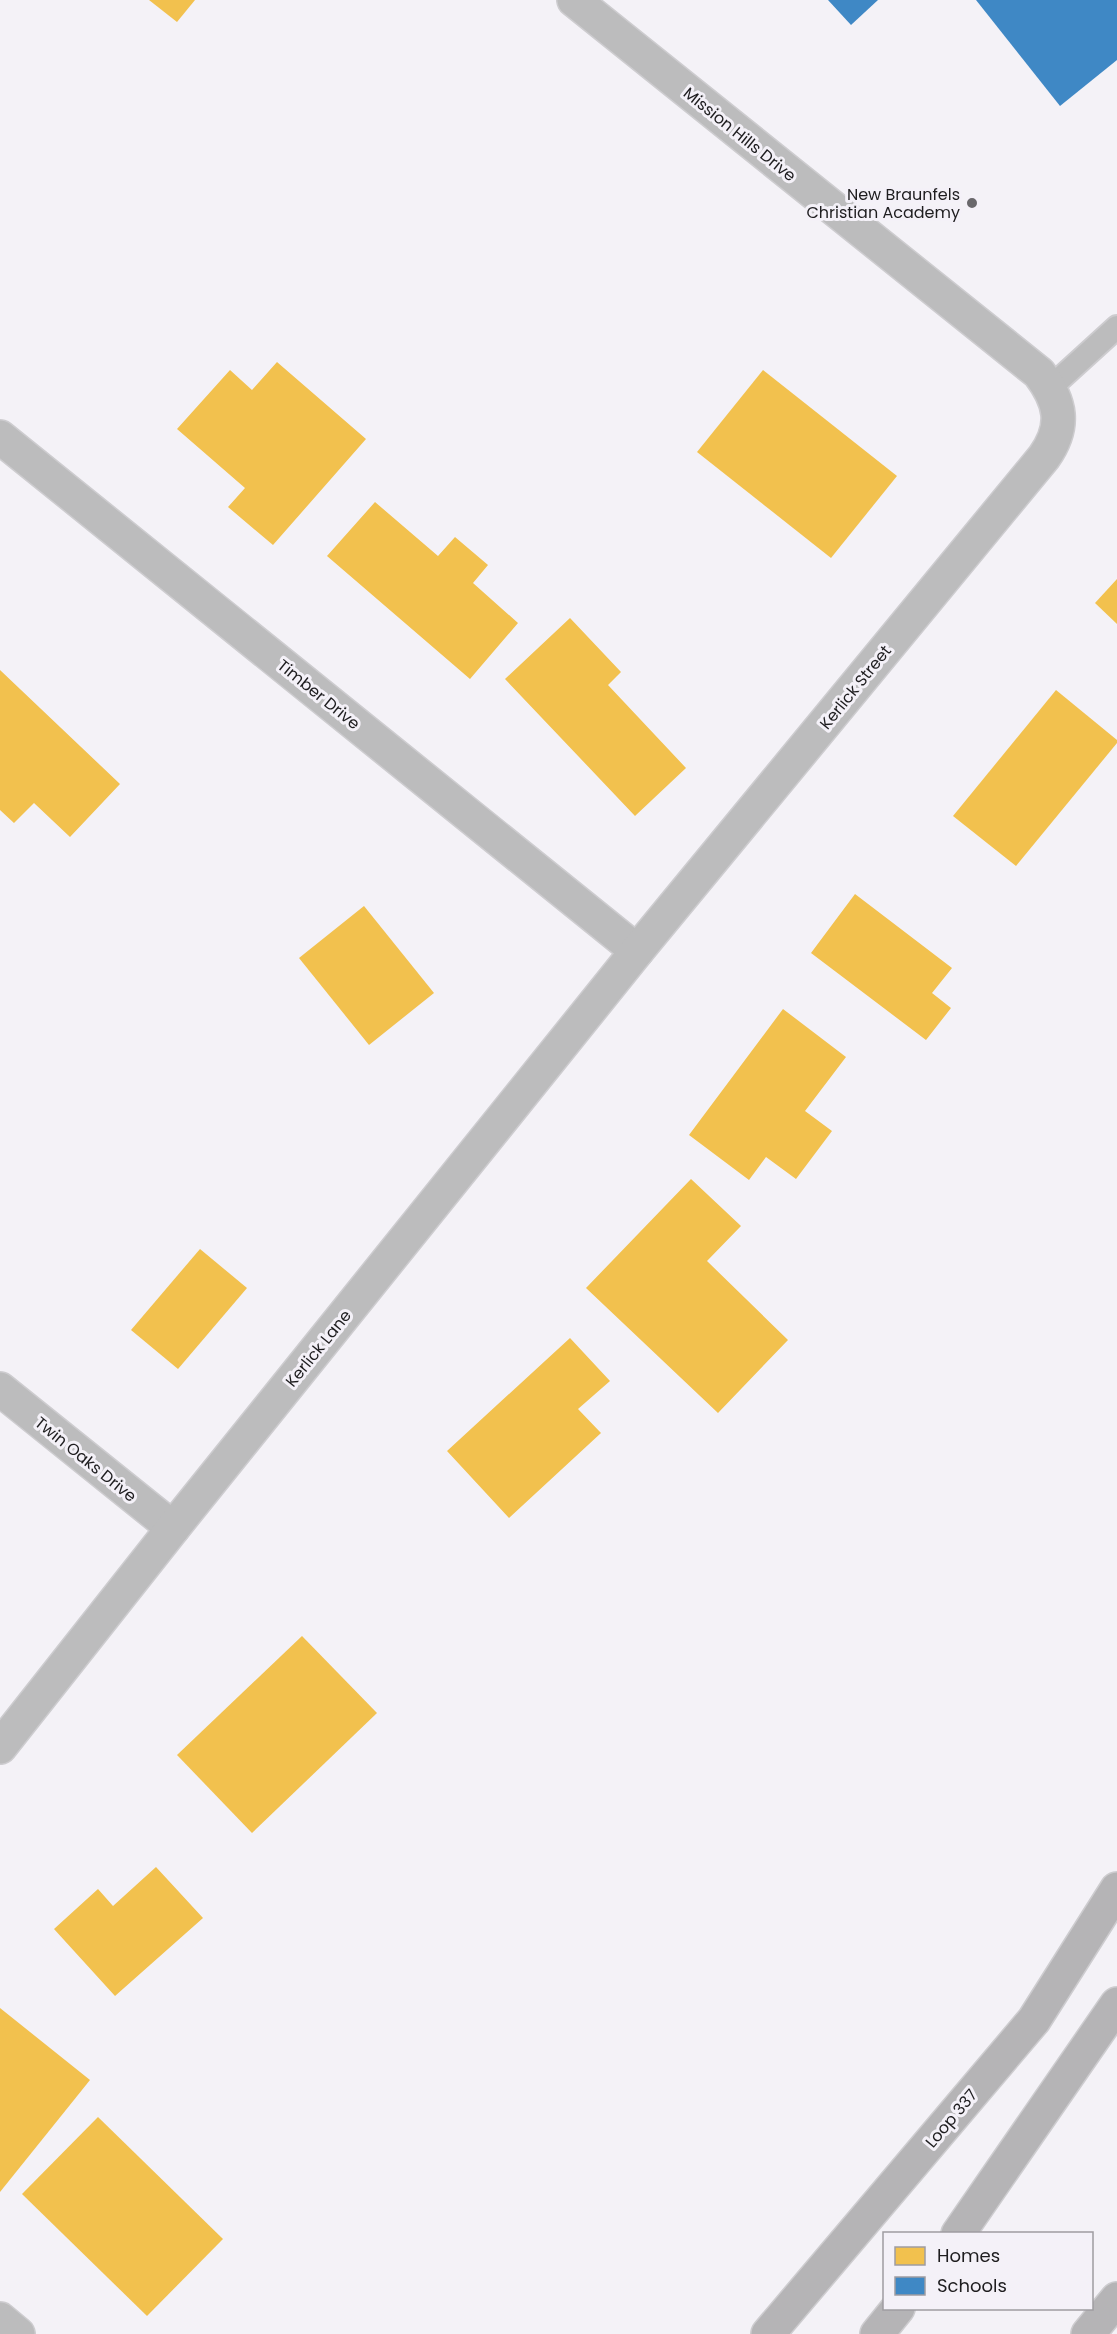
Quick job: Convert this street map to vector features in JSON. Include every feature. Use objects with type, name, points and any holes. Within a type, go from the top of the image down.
[{"type":"main road","name":"Loop 337","points":[[768,2334],[1034,2020],[1117,1889]]},
{"type":"main road","points":[[959,2232],[1117,2004]]},
{"type":"main road","points":[[1088,2334],[1117,2299]]},
{"type":"main road","points":[[877,2334],[896,2310]]},
{"type":"street","name":"Mission Hills Drive","points":[[574,0],[1039,373],[1054,401]]},
{"type":"street","name":"Kerlick Street","points":[[637,951],[1044,457],[1058,431],[1054,401]]},
{"type":"street","name":"Timber Drive","points":[[0,437],[637,951]]},
{"type":"street","name":"Kerlick Lane","points":[[0,1747],[637,951]]},
{"type":"street","name":"Twin Oaks Drive","points":[[0,1389],[173,1528]]},
{"type":"street","points":[[0,2319],[18,2334]]},
{"type":"lane","points":[[1054,401],[1117,327]]},
{"type":"building: Homes","points":[[149,0],[195,0],[177,22]]},
{"type":"building: Homes","points":[[277,362],[366,439],[273,545],[228,507],[245,488],[177,429],[230,370],[252,390]]},
{"type":"building: Homes","points":[[763,370],[897,476],[831,558],[697,452]]},
{"type":"building: Homes","points":[[375,502],[438,556],[455,537],[488,565],[473,583],[518,623],[470,679],[327,556]]},
{"type":"building: Homes","points":[[1117,579],[1117,624],[1095,603]]},
{"type":"building: Homes","points":[[570,618],[621,672],[608,685],[686,768],[635,816],[505,679]]},
{"type":"building: Homes","points":[[0,670],[120,784],[70,837],[34,803],[14,823],[0,810]]},
{"type":"building: Homes","points":[[1056,690],[1117,740],[1117,743],[1016,866],[953,816]]},
{"type":"building: Homes","points":[[855,894],[952,968],[932,993],[951,1008],[926,1040],[811,953]]},
{"type":"building: Homes","points":[[364,906],[434,993],[369,1045],[299,958]]},
{"type":"building: Homes","points":[[783,1009],[846,1057],[805,1111],[832,1131],[796,1179],[766,1157],[749,1180],[689,1135]]},
{"type":"building: Homes","points":[[691,1179],[741,1226],[707,1261],[788,1340],[718,1413],[586,1288]]},
{"type":"building: Homes","points":[[200,1249],[247,1288],[178,1369],[131,1330]]},
{"type":"building: Homes","points":[[570,1338],[610,1381],[578,1409],[601,1433],[509,1518],[447,1451]]},
{"type":"building: Homes","points":[[302,1636],[377,1713],[252,1833],[177,1755]]},
{"type":"building: Homes","points":[[156,1867],[203,1918],[115,1996],[54,1929],[98,1889],[113,1906]]},
{"type":"building: Homes","points":[[0,2008],[90,2080],[0,2192]]},
{"type":"building: Homes","points":[[98,2117],[223,2239],[147,2316],[22,2194]]},
{"type":"building: Schools","points":[[828,0],[878,0],[851,25]]},
{"type":"building: Schools","points":[[976,0],[1117,0],[1117,60],[1060,106]]},
{"type":"place","name":"New Braunfels Christian Academy","points":[[972,203]]}]
